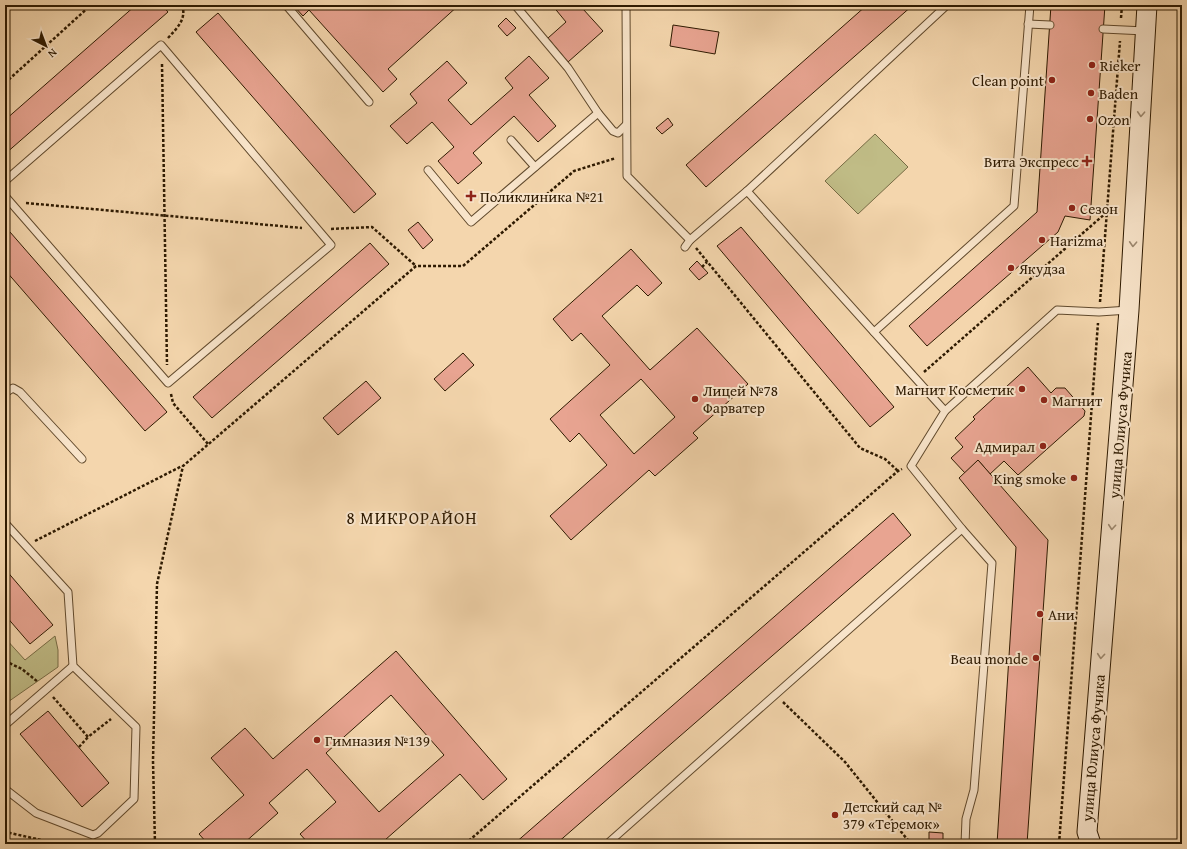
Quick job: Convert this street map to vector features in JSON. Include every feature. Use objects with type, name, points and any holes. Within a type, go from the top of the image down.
[{"type":"main road","name":"улица Юлиуса Фучика","points":[[1091,844],[1086,832],[1129,310],[1147,5]]},
{"type":"lane","points":[[286,5],[369,102]]},
{"type":"lane","points":[[515,5],[568,68],[598,113],[613,131],[618,133],[626,125]]},
{"type":"lane","points":[[626,5],[627,176],[690,240]]},
{"type":"lane","points":[[684,247],[690,240],[747,191],[947,5]]},
{"type":"lane","points":[[874,332],[1014,206],[1030,5]]},
{"type":"lane","points":[[1028,24],[1050,26]]},
{"type":"lane","points":[[1103,29],[1146,31]]},
{"type":"lane","points":[[5,181],[161,45],[331,245],[168,383],[7,198]]},
{"type":"lane","points":[[428,170],[471,222],[598,113]]},
{"type":"lane","points":[[511,140],[535,167]]},
{"type":"lane","points":[[747,191],[945,411]]},
{"type":"lane","points":[[964,844],[966,819],[974,790],[992,563],[962,529],[911,466],[945,411],[1057,310],[1099,312],[1129,310]]},
{"type":"lane","points":[[5,393],[13,388],[20,392],[82,459]]},
{"type":"lane","points":[[5,523],[68,592],[73,666],[136,726],[134,799],[98,833],[93,835],[36,813],[5,789]]},
{"type":"lane","points":[[607,844],[962,529]]},
{"type":"lane","points":[[5,725],[73,666]]},
{"type":"path","points":[[5,83],[91,5]]},
{"type":"path","points":[[182,5],[184,10],[181,24],[161,45],[168,383],[173,403],[208,444]]},
{"type":"path","points":[[1059,844],[1122,5]]},
{"type":"path","points":[[26,546],[183,466],[416,266],[462,266],[574,171],[626,155]]},
{"type":"path","points":[[7,198],[164,215],[317,229],[372,227],[416,266]]},
{"type":"path","points":[[916,379],[1107,212]]},
{"type":"path","points":[[690,240],[860,448],[885,459],[898,471]]},
{"type":"path","points":[[702,267],[708,262]]},
{"type":"path","points":[[155,844],[153,761],[158,584],[183,466]]},
{"type":"path","points":[[465,844],[898,471],[911,466]]},
{"type":"path","points":[[5,661],[22,668],[46,689],[88,738]]},
{"type":"path","points":[[776,695],[845,762],[911,844]]},
{"type":"path","points":[[79,747],[120,711]]},
{"type":"path","points":[[5,829],[10,833],[59,844]]},
{"type":"shaded area","points":[[875,134],[908,167],[858,214],[825,181]]},
{"type":"shaded area","points":[[55,636],[58,650],[58,667],[5,704],[5,638],[25,660]]},
{"type":"building","points":[[136,5],[162,5],[168,12],[5,154],[5,120]]},
{"type":"building","points":[[293,5],[459,5],[388,69],[397,79],[383,92],[309,10],[303,16]]},
{"type":"building","points":[[552,5],[587,5],[583,9],[603,31],[568,62],[548,38],[566,22]]},
{"type":"building","points":[[867,5],[913,5],[706,187],[686,165]]},
{"type":"building","points":[[1051,5],[1105,5],[1090,220],[1065,216],[1058,232],[927,346],[909,326],[1037,212]]},
{"type":"building","points":[[218,13],[376,194],[354,213],[196,32]]},
{"type":"building","points":[[506,18],[516,28],[507,36],[498,26]]},
{"type":"building","points":[[673,25],[719,32],[715,54],[670,46]]},
{"type":"building","points":[[529,56],[549,78],[529,95],[556,126],[538,142],[514,116],[473,153],[482,163],[458,184],[438,161],[454,147],[432,122],[407,144],[390,126],[417,103],[410,94],[447,61],[467,83],[448,100],[471,125],[513,88],[505,78]]},
{"type":"building","points":[[668,118],[673,125],[662,134],[656,128]]},
{"type":"building","points":[[418,222],[433,240],[423,249],[408,230]]},
{"type":"building","points":[[741,227],[894,407],[870,427],[717,246]]},
{"type":"building","points":[[10,232],[167,412],[145,431],[5,270],[5,236]]},
{"type":"building","points":[[370,243],[389,264],[212,418],[193,397]]},
{"type":"building","name":"Лицей №78 Фарватер","points":[[631,249],[662,283],[648,296],[637,285],[602,316],[650,370],[697,328],[748,384],[693,433],[698,438],[655,476],[649,470],[571,540],[550,516],[607,465],[579,433],[570,442],[550,419],[610,365],[581,333],[572,341],[553,319]],"holes":[[[641,379],[675,417],[634,454],[600,415]]]},
{"type":"building","points":[[697,261],[708,273],[699,280],[689,269]]},
{"type":"building","points":[[463,353],[474,365],[445,391],[434,379]]},
{"type":"building","points":[[1028,367],[1051,393],[1056,388],[1065,388],[1085,411],[1084,416],[1018,475],[1004,461],[990,474],[978,460],[965,473],[951,458],[963,447],[955,438],[975,419],[973,417]]},
{"type":"building","points":[[366,381],[381,398],[338,435],[323,418]]},
{"type":"building","points":[[978,460],[1048,540],[1027,844],[997,844],[1016,547],[959,478]]},
{"type":"building","points":[[893,513],[911,535],[556,844],[514,844]]},
{"type":"building","points":[[5,569],[53,625],[30,644],[5,615]]},
{"type":"building","name":"Гимназия №139","points":[[396,651],[507,779],[483,800],[460,774],[385,840],[388,844],[309,844],[300,834],[336,802],[307,769],[269,803],[278,813],[243,844],[208,844],[199,834],[244,795],[211,758],[245,728],[273,759]],"holes":[[[391,695],[444,755],[379,812],[326,753]]]},
{"type":"building","points":[[48,711],[109,783],[82,807],[20,734]]},
{"type":"building","points":[[929,832],[943,833],[943,844],[929,844]]},
{"type":"place","name":"Rieker","points":[[1092,65]]},
{"type":"place","name":"Clean point","points":[[1052,80]]},
{"type":"place","name":"Baden","points":[[1091,93]]},
{"type":"place","name":"Ozon","points":[[1090,119]]},
{"type":"place","name":"Вита Экспресс","points":[[1087,161]]},
{"type":"place","name":"Поликлиника №21","points":[[471,196]]},
{"type":"place","name":"Сезон","points":[[1072,208]]},
{"type":"place","name":"Harizma","points":[[1042,240]]},
{"type":"place","name":"Якудза","points":[[1011,268]]},
{"type":"place","name":"Магнит Косметик","points":[[1022,389]]},
{"type":"place","name":"Лицей №78 Фарватер","points":[[695,399]]},
{"type":"place","name":"Магнит","points":[[1044,400]]},
{"type":"place","name":"Адмирал","points":[[1043,446]]},
{"type":"place","name":"King smoke","points":[[1074,478]]},
{"type":"place","name":"Ани","points":[[1040,614]]},
{"type":"place","name":"Beau monde","points":[[1036,658]]},
{"type":"place","name":"Гимназия №139","points":[[317,740]]},
{"type":"place","name":"Детский сад № 379 «Теремок»","points":[[835,815]]},
{"type":"district","name":"8 МИКРОРАЙОН","points":[[412,517]]}]
